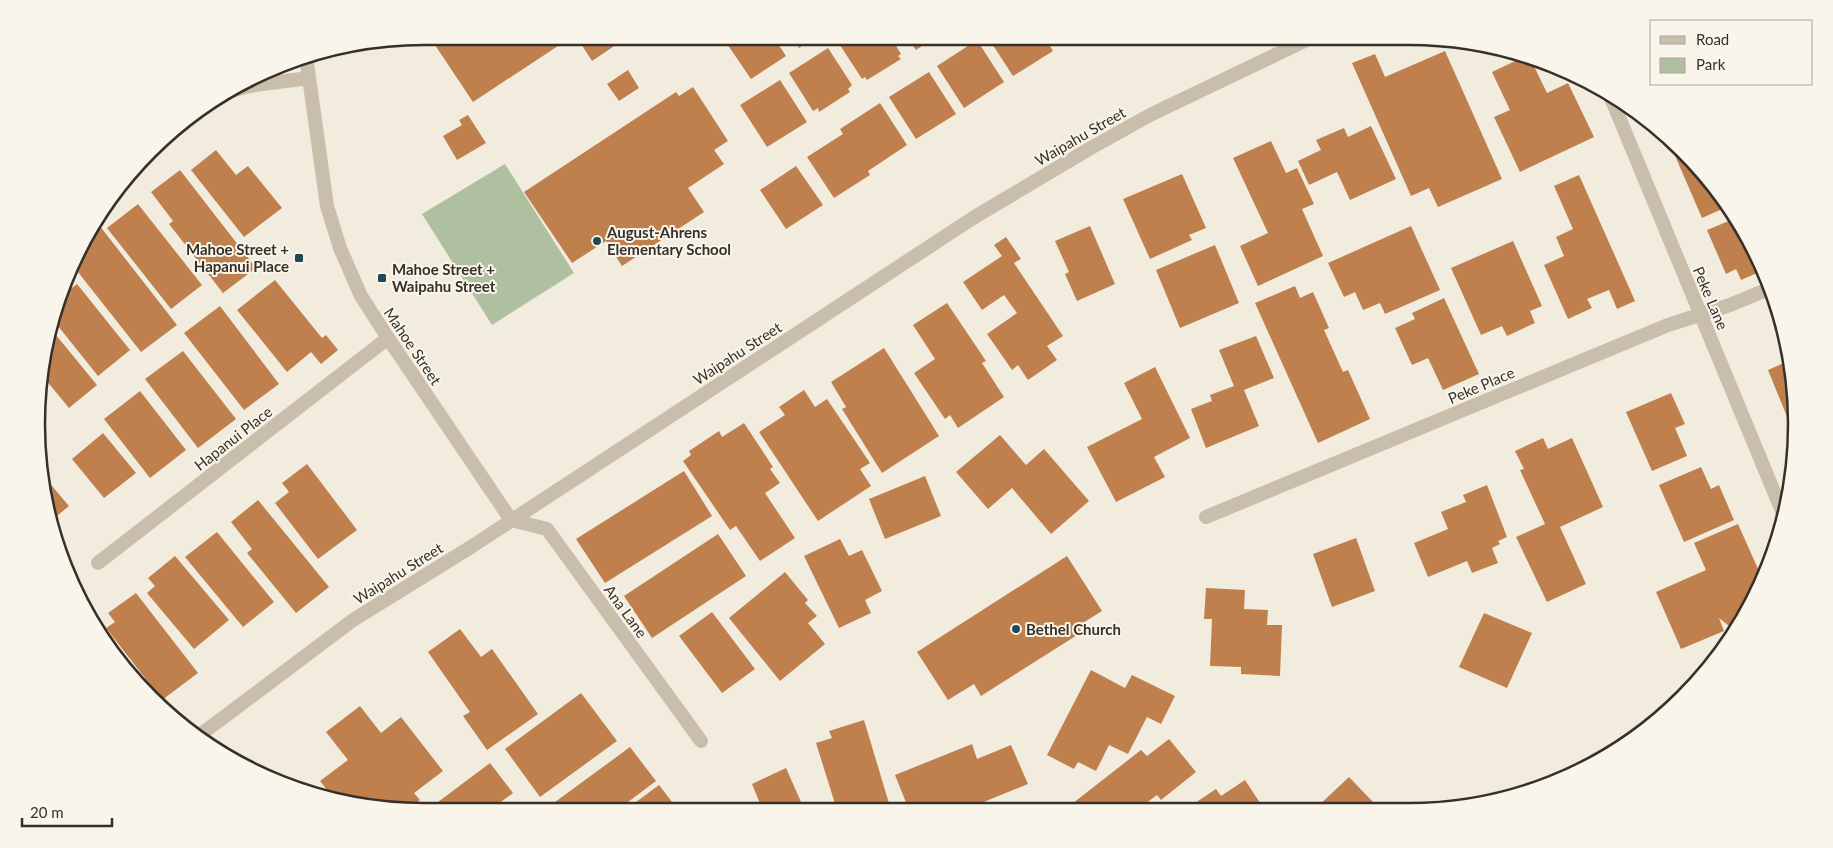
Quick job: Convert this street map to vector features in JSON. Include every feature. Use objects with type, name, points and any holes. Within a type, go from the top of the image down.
[{"type":"street","name":"Waipahu Street","points":[[204,732],[353,620],[511,520],[973,218],[1030,183],[1150,115],[1296,45]]},
{"type":"street","name":"Mahoe Street","points":[[307,64],[327,206],[340,248],[361,296],[511,520]]},
{"type":"street","points":[[253,86],[309,78]]},
{"type":"street","name":"Peke Lane","points":[[1614,105],[1779,505]]},
{"type":"street","name":"Peke Place","points":[[1206,517],[1668,325],[1730,305],[1764,291]]},
{"type":"street","name":"Hapanui Place","points":[[98,563],[388,338]]},
{"type":"street","name":"Ana Lane","points":[[511,520],[546,529],[701,741]]},
{"type":"green space","points":[[505,164],[574,273],[492,325],[422,214]]},
{"type":"building","points":[[435,45],[559,45],[473,102]]},
{"type":"building","points":[[582,45],[616,45],[592,61]]},
{"type":"building","points":[[728,45],[779,45],[786,56],[751,79]]},
{"type":"building","points":[[840,45],[896,45],[901,54],[898,56],[901,59],[867,80],[865,77],[862,79]]},
{"type":"building","points":[[912,45],[924,45],[916,50]]},
{"type":"building","points":[[969,45],[980,45],[1004,82],[964,108],[937,66]]},
{"type":"building","points":[[993,45],[1049,45],[1053,51],[1013,76]]},
{"type":"building","points":[[828,48],[852,85],[848,89],[850,92],[819,112],[818,108],[813,111],[789,73]]},
{"type":"building","points":[[1445,51],[1502,179],[1438,207],[1429,188],[1411,196],[1352,63],[1375,54],[1385,77]]},
{"type":"building","points":[[1516,61],[1534,66],[1547,93],[1568,83],[1594,137],[1520,172],[1494,117],[1510,110],[1492,72]]},
{"type":"building","points":[[628,70],[639,88],[619,101],[607,84]]},
{"type":"building","points":[[929,72],[956,114],[916,139],[889,97]]},
{"type":"building","points":[[780,80],[807,122],[767,147],[740,105]]},
{"type":"building","points":[[693,87],[728,141],[714,150],[724,164],[688,188],[704,212],[622,266],[606,241],[572,263],[524,192],[676,92],[679,96]]},
{"type":"building","points":[[880,103],[907,145],[868,171],[870,175],[834,198],[807,157],[843,134],[840,129]]},
{"type":"building","points":[[468,115],[486,143],[457,160],[443,136],[462,125],[459,120]]},
{"type":"building","points":[[1371,126],[1396,179],[1350,200],[1337,172],[1309,185],[1298,161],[1321,150],[1316,140],[1344,128],[1348,137]]},
{"type":"building","points":[[1271,141],[1286,173],[1297,168],[1314,204],[1302,209],[1323,256],[1258,286],[1240,246],[1268,233],[1233,158]]},
{"type":"building","points":[[216,150],[236,175],[248,166],[282,208],[244,237],[191,170]]},
{"type":"building","points":[[1674,153],[1694,174],[1721,209],[1702,218]]},
{"type":"building","points":[[796,166],[823,205],[786,229],[760,190]]},
{"type":"building","points":[[180,170],[256,268],[223,293],[169,224],[173,221],[151,192]]},
{"type":"building","points":[[1182,174],[1206,228],[1189,235],[1192,240],[1150,259],[1123,199]]},
{"type":"building","points":[[1579,175],[1635,301],[1617,309],[1609,290],[1587,299],[1592,308],[1568,319],[1544,265],[1564,256],[1556,237],[1573,229],[1554,186]]},
{"type":"building","points":[[138,204],[202,285],[171,309],[107,228]]},
{"type":"building","points":[[1729,221],[1757,273],[1741,280],[1736,269],[1726,274],[1707,230]]},
{"type":"building","points":[[1090,226],[1115,284],[1077,301],[1065,274],[1069,272],[1055,241]]},
{"type":"building","points":[[1411,226],[1440,290],[1385,314],[1380,303],[1363,310],[1355,292],[1344,297],[1328,263]]},
{"type":"building","points":[[100,227],[177,325],[141,352],[77,271]]},
{"type":"building","points":[[1006,237],[1021,259],[1014,263],[1063,336],[1047,346],[1057,360],[1028,380],[1018,365],[1012,370],[987,334],[1017,313],[1004,295],[982,310],[963,282],[1002,256],[994,245]]},
{"type":"building","points":[[1513,241],[1542,306],[1530,311],[1535,323],[1507,336],[1502,326],[1481,335],[1451,268]]},
{"type":"building","points":[[1215,245],[1239,303],[1180,328],[1156,270]]},
{"type":"building","points":[[275,280],[322,338],[326,335],[338,350],[321,364],[311,352],[287,372],[237,310]]},
{"type":"building","points":[[77,284],[130,350],[98,376],[58,326],[70,289]]},
{"type":"building","points":[[1295,286],[1300,298],[1313,292],[1329,328],[1324,330],[1343,372],[1348,370],[1370,419],[1318,443],[1255,303]]},
{"type":"building","points":[[1444,298],[1479,374],[1443,390],[1428,358],[1412,365],[1395,328],[1415,319],[1412,313]]},
{"type":"building","points":[[947,303],[986,361],[982,363],[1004,397],[958,428],[950,415],[945,419],[914,373],[935,359],[913,325]]},
{"type":"building","points":[[220,306],[279,384],[244,410],[184,333]]},
{"type":"building","points":[[56,335],[97,385],[69,408],[47,382]]},
{"type":"building","points":[[1256,336],[1274,378],[1244,390],[1259,426],[1206,448],[1191,409],[1212,401],[1210,395],[1234,386],[1219,350]]},
{"type":"building","points":[[884,348],[939,436],[882,473],[842,409],[846,407],[831,382]]},
{"type":"building","points":[[183,351],[236,419],[198,448],[145,379]]},
{"type":"building","points":[[1783,363],[1788,419],[1768,370]]},
{"type":"building","points":[[1155,367],[1190,438],[1154,457],[1165,477],[1116,502],[1087,447],[1142,419],[1124,383]]},
{"type":"building","points":[[804,390],[815,407],[827,399],[870,463],[860,469],[871,486],[818,521],[759,432],[785,415],[779,407]]},
{"type":"building","points":[[140,391],[186,450],[150,478],[104,419]]},
{"type":"building","points":[[1671,393],[1685,424],[1675,428],[1687,456],[1652,471],[1626,412]]},
{"type":"building","points":[[744,423],[773,467],[770,469],[780,483],[765,493],[795,538],[760,561],[736,526],[730,530],[683,461],[691,455],[689,451],[719,431],[722,437]]},
{"type":"building","points":[[103,433],[136,473],[104,498],[72,459]]},
{"type":"building","points":[[1000,435],[1026,465],[1044,449],[1089,501],[1051,534],[1012,488],[988,509],[956,472]]},
{"type":"building","points":[[1543,438],[1548,449],[1572,438],[1603,507],[1560,527],[1586,584],[1547,602],[1516,537],[1545,524],[1520,470],[1524,469],[1515,451]]},
{"type":"building","points":[[307,464],[357,530],[318,559],[275,503],[289,492],[282,483]]},
{"type":"building","points":[[1701,467],[1711,489],[1719,485],[1734,520],[1684,542],[1659,485]]},
{"type":"building","points":[[684,471],[712,516],[605,583],[576,539]]},
{"type":"building","points":[[925,476],[941,516],[885,539],[869,499]]},
{"type":"building","points":[[50,483],[69,506],[57,516]]},
{"type":"building","points":[[1487,485],[1507,537],[1498,541],[1500,544],[1492,548],[1498,563],[1472,573],[1467,561],[1428,577],[1414,543],[1448,529],[1441,512],[1466,502],[1463,495]]},
{"type":"building","points":[[258,500],[329,587],[296,613],[247,553],[252,549],[231,522]]},
{"type":"building","points":[[1738,524],[1759,570],[1749,592],[1729,626],[1719,618],[1724,631],[1681,649],[1656,592],[1706,570],[1694,543]]},
{"type":"building","points":[[217,532],[274,602],[243,627],[185,557]]},
{"type":"building","points":[[718,534],[746,576],[652,638],[624,596]]},
{"type":"building","points":[[1356,538],[1375,591],[1332,607],[1313,554]]},
{"type":"building","points":[[840,539],[849,556],[862,550],[882,591],[865,600],[871,613],[839,628],[804,556]]},
{"type":"building","points":[[175,556],[229,620],[194,649],[147,593],[155,586],[148,578]]},
{"type":"building","name":"Bethel Church","points":[[1067,556],[1102,611],[1078,626],[1082,632],[981,696],[974,684],[948,700],[917,652]]},
{"type":"building","points":[[785,572],[808,600],[805,603],[817,616],[808,623],[825,644],[780,681],[729,618]]},
{"type":"building","points":[[1206,588],[1245,590],[1244,609],[1268,610],[1267,625],[1282,625],[1280,676],[1241,674],[1241,667],[1210,666],[1212,619],[1204,619]]},
{"type":"building","points":[[136,593],[198,673],[163,699],[106,628],[115,622],[108,613]]},
{"type":"building","points":[[712,612],[755,669],[722,693],[679,636]]},
{"type":"building","points":[[1484,613],[1532,633],[1507,688],[1459,667]]},
{"type":"building","points":[[460,629],[481,657],[492,649],[538,714],[487,750],[463,716],[470,712],[428,652]]},
{"type":"building","points":[[1091,670],[1125,688],[1132,675],[1175,696],[1161,724],[1147,717],[1128,754],[1109,745],[1096,771],[1078,762],[1074,769],[1047,755]]},
{"type":"building","points":[[581,693],[617,741],[540,797],[505,749]]},
{"type":"building","points":[[360,706],[381,733],[401,717],[443,771],[414,793],[420,800],[416,803],[375,800],[327,790],[320,781],[348,760],[326,732]]},
{"type":"building","points":[[864,720],[889,803],[835,803],[816,743],[832,738],[829,731]]},
{"type":"building","points":[[1169,739],[1196,772],[1161,800],[1157,795],[1146,803],[1073,803],[1141,750],[1147,756]]},
{"type":"building","points":[[972,744],[977,759],[1011,745],[1028,784],[981,803],[906,803],[895,775]]},
{"type":"building","points":[[630,747],[656,781],[627,803],[554,803]]},
{"type":"building","points":[[490,763],[513,793],[499,803],[437,803]]},
{"type":"building","points":[[786,768],[801,803],[760,803],[752,784]]},
{"type":"building","points":[[1349,777],[1373,802],[1372,803],[1321,803]]},
{"type":"building","points":[[1245,780],[1260,803],[1195,803],[1216,789],[1221,796]]},
{"type":"building","points":[[659,785],[673,803],[637,803]]},
{"type":"place","name":"August-Ahrens Elementary School","points":[[597,241]]},
{"type":"place","name":"Mahoe Street + Hapanui Place","points":[[299,258]]},
{"type":"place","name":"Mahoe Street + Waipahu Street","points":[[382,278]]},
{"type":"place","name":"Bethel Church","points":[[1016,629]]}]
